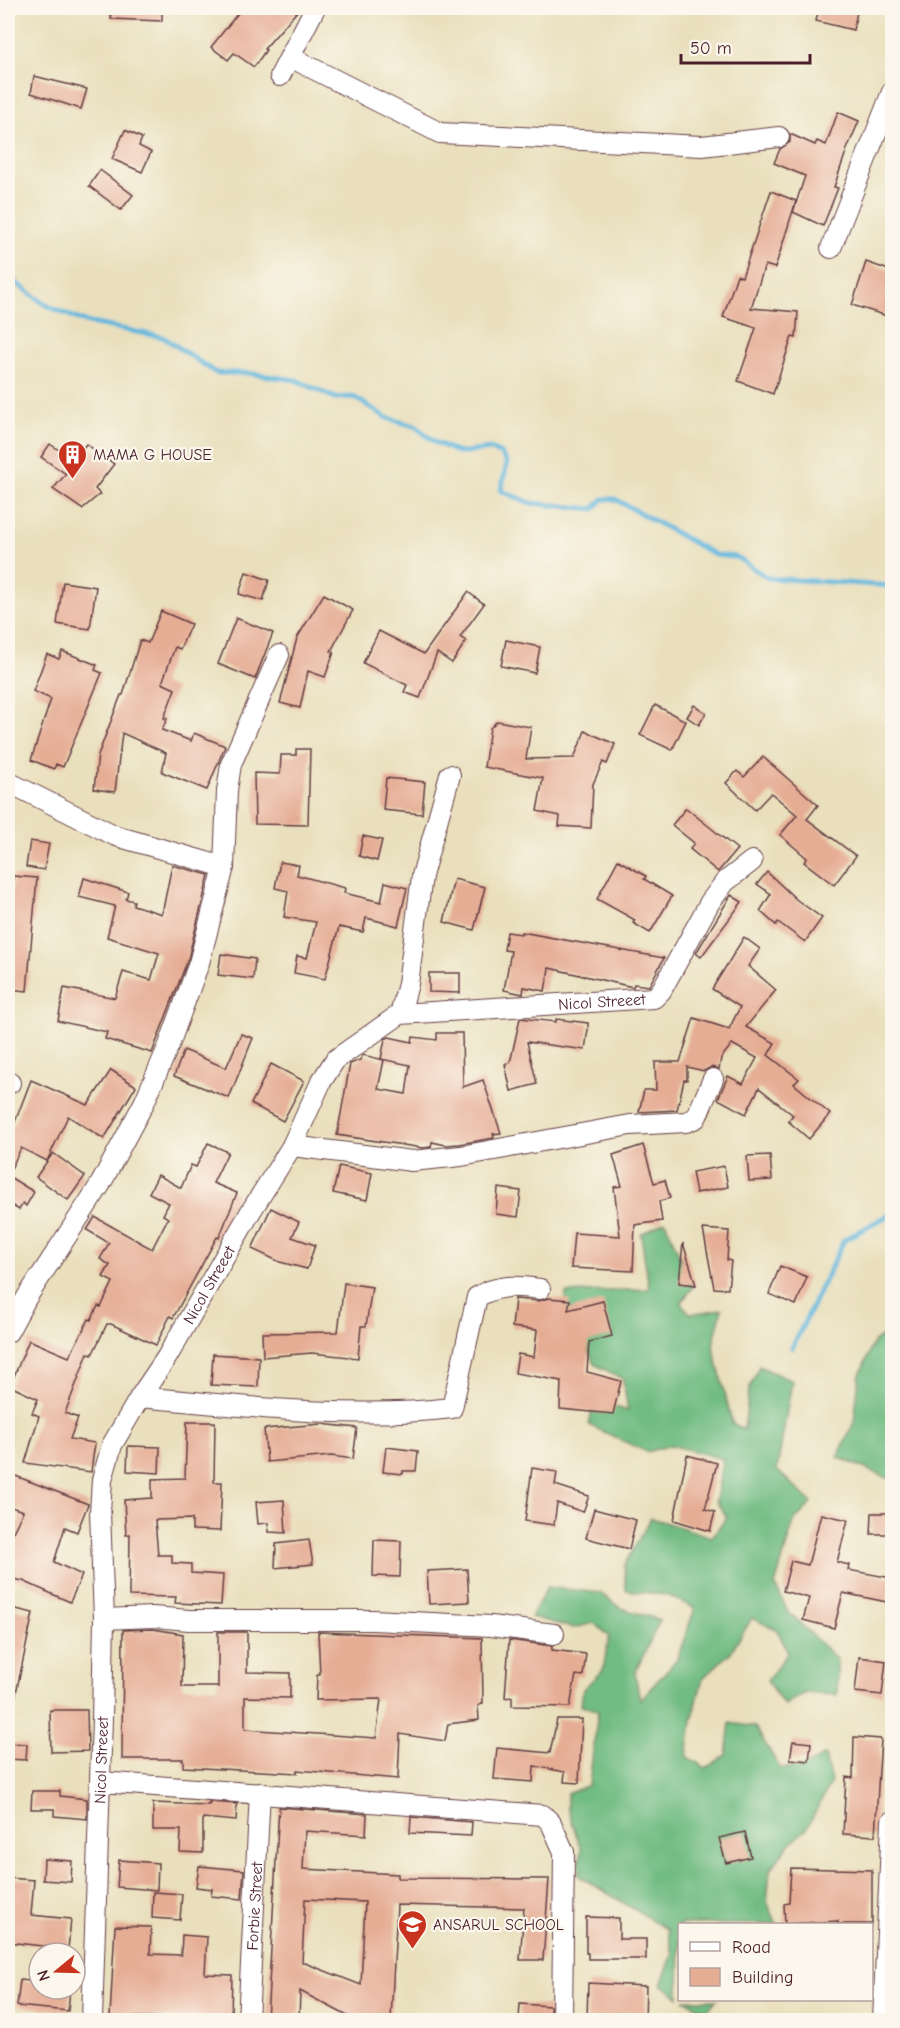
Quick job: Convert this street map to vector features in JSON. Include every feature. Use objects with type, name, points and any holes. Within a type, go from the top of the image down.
[{"type":"street","points":[[280,76],[315,8]]},
{"type":"street","points":[[290,57],[440,134],[702,146],[779,137]]},
{"type":"street","points":[[831,248],[892,92]]},
{"type":"street","points":[[8,1332],[48,1263],[100,1185],[144,1103],[169,1045],[196,972],[224,867],[227,791],[231,765],[279,656]]},
{"type":"street","points":[[400,1014],[408,984],[423,876],[450,775]]},
{"type":"street","points":[[8,782],[116,836],[224,867]]},
{"type":"street","name":"Nicol Streeet","points":[[92,2020],[101,1782],[104,1619],[101,1545],[102,1480],[112,1445],[292,1146],[328,1068],[343,1054],[400,1014],[654,998],[661,991],[711,902],[725,882],[752,861]]},
{"type":"street","points":[[292,1146],[412,1161],[461,1156],[630,1125],[686,1122],[696,1118],[713,1079]]},
{"type":"street","points":[[140,1397],[251,1406],[374,1412],[452,1408],[477,1298],[489,1290],[508,1286],[540,1289]]},
{"type":"street","points":[[104,1619],[153,1617],[210,1620],[372,1620],[491,1626],[554,1634]]},
{"type":"street","points":[[101,1782],[149,1788],[260,1793],[543,1815],[551,1823],[564,1852],[562,2020]]},
{"type":"street","name":"Forbie Street","points":[[248,2020],[260,1793]]},
{"type":"street","points":[[883,2020],[892,1821]]},
{"type":"green space","points":[[665,1221],[693,1287],[681,1303],[690,1314],[722,1309],[713,1345],[732,1423],[744,1430],[749,1390],[759,1366],[792,1381],[777,1470],[812,1503],[794,1521],[775,1585],[788,1612],[837,1659],[837,1695],[805,1693],[784,1705],[767,1681],[788,1652],[777,1630],[752,1618],[731,1652],[703,1678],[692,1721],[687,1757],[706,1768],[726,1755],[730,1723],[755,1727],[780,1768],[802,1768],[825,1755],[831,1782],[807,1828],[788,1846],[770,1870],[767,1902],[777,1923],[678,1923],[678,1996],[661,1984],[673,1954],[667,1929],[579,1876],[581,1848],[567,1808],[567,1794],[589,1785],[598,1710],[581,1706],[583,1689],[603,1670],[609,1636],[594,1623],[573,1628],[531,1617],[547,1587],[600,1593],[621,1608],[660,1620],[635,1673],[640,1700],[677,1659],[695,1608],[666,1595],[626,1590],[624,1566],[651,1518],[712,1537],[727,1517],[716,1501],[723,1459],[671,1445],[647,1452],[589,1425],[594,1400],[628,1411],[623,1379],[594,1364],[583,1337],[562,1325],[566,1293],[649,1289],[641,1234]]},
{"type":"green space","points":[[892,1331],[892,1480],[838,1457],[854,1422],[859,1377],[874,1341]]},
{"type":"green space","points":[[686,2001],[715,2001],[707,2011]]},
{"type":"building","points":[[111,8],[162,8],[162,21],[111,19]]},
{"type":"building","points":[[242,8],[300,8],[264,49],[266,50],[254,67],[234,53],[228,60],[211,47]]},
{"type":"building","points":[[819,8],[858,8],[853,30],[816,21]]},
{"type":"building","points":[[34,76],[87,89],[81,109],[31,93]]},
{"type":"building","points":[[838,112],[859,121],[847,149],[834,187],[838,188],[823,226],[793,212],[805,176],[774,163],[780,149],[790,142],[790,134],[815,145],[817,141],[826,145]]},
{"type":"building","points":[[125,130],[142,138],[139,146],[151,152],[142,172],[112,159]]},
{"type":"building","points":[[100,170],[133,195],[121,210],[89,186]]},
{"type":"building","points":[[771,191],[796,201],[775,268],[765,265],[751,308],[798,312],[796,338],[792,337],[773,394],[738,381],[756,328],[723,317],[737,275],[742,277]]},
{"type":"building","points":[[866,262],[892,271],[892,301],[887,316],[852,305]]},
{"type":"building","points":[[50,444],[74,460],[86,444],[114,464],[95,489],[100,494],[82,509],[53,489],[66,474],[41,457]]},
{"type":"building","points":[[246,572],[269,580],[263,601],[239,594]]},
{"type":"building","points":[[63,582],[96,587],[90,629],[57,624]]},
{"type":"building","points":[[468,592],[484,604],[460,637],[466,641],[452,663],[437,653],[420,698],[404,692],[407,685],[363,663],[379,631],[424,654]]},
{"type":"building","points":[[324,594],[353,610],[331,651],[334,652],[325,677],[308,671],[300,708],[280,703],[297,638]]},
{"type":"building","points":[[161,611],[191,624],[180,649],[175,647],[162,683],[175,689],[162,730],[191,741],[194,733],[225,746],[207,790],[162,772],[166,753],[122,733],[115,792],[94,789],[98,755],[121,695],[123,695],[140,640],[148,643]]},
{"type":"building","points":[[236,618],[273,633],[255,679],[218,664]]},
{"type":"building","points":[[506,640],[540,647],[535,673],[501,666]]},
{"type":"building","points":[[62,651],[97,665],[95,670],[102,673],[63,767],[56,764],[54,769],[31,760],[51,699],[33,691],[47,654],[59,659]]},
{"type":"building","points":[[655,705],[686,721],[672,750],[640,735]]},
{"type":"building","points":[[694,705],[706,713],[699,725],[687,717]]},
{"type":"building","points":[[497,721],[531,727],[526,759],[574,758],[585,731],[615,744],[607,764],[603,762],[593,784],[591,828],[559,826],[560,816],[537,811],[543,778],[484,767],[490,728]]},
{"type":"building","points":[[296,749],[310,749],[308,825],[255,824],[254,773],[280,774],[281,755],[296,755]]},
{"type":"building","points":[[763,757],[818,805],[807,819],[856,856],[834,885],[804,862],[807,858],[780,835],[797,815],[771,793],[755,810],[726,783],[737,771],[744,777]]},
{"type":"building","points":[[386,778],[425,782],[422,814],[383,810]]},
{"type":"building","points":[[686,808],[737,849],[718,872],[690,849],[694,843],[672,825]]},
{"type":"building","points":[[363,836],[382,840],[377,861],[359,856]]},
{"type":"building","points":[[30,841],[49,844],[44,870],[26,867]]},
{"type":"building","points":[[618,860],[646,876],[644,879],[672,896],[650,933],[633,923],[635,920],[597,899]]},
{"type":"building","points":[[280,862],[299,865],[297,875],[345,888],[344,893],[381,902],[385,882],[407,888],[398,926],[366,918],[363,932],[339,927],[325,979],[294,973],[297,956],[307,958],[316,922],[284,917],[288,891],[275,888]]},
{"type":"building","points":[[172,865],[209,875],[188,959],[152,1053],[105,1039],[107,1032],[58,1021],[64,988],[115,998],[123,972],[151,980],[159,953],[107,937],[115,906],[79,897],[84,878],[128,892],[126,899],[134,901],[133,905],[162,914]]},
{"type":"building","points":[[767,872],[797,900],[822,918],[805,942],[778,922],[776,925],[760,911],[771,894],[757,884]]},
{"type":"building","points":[[13,876],[37,878],[27,991],[8,989],[8,945]]},
{"type":"building","points":[[454,879],[485,887],[474,930],[444,922]]},
{"type":"building","points":[[731,895],[742,902],[701,957],[696,953]]},
{"type":"building","points":[[507,932],[521,934],[521,932],[664,958],[649,986],[634,984],[633,987],[549,968],[545,991],[524,987],[523,994],[504,990],[511,951],[504,950]]},
{"type":"building","points":[[744,937],[760,949],[748,966],[776,990],[746,1027],[775,1043],[768,1055],[799,1079],[794,1084],[830,1114],[809,1139],[788,1121],[793,1115],[759,1088],[746,1114],[718,1099],[728,1076],[743,1084],[757,1058],[732,1044],[721,1058],[719,1069],[711,1067],[704,1071],[687,1067],[687,1080],[684,1080],[677,1110],[639,1112],[644,1090],[656,1090],[655,1062],[680,1062],[694,1018],[729,1029],[740,1007],[712,989]]},
{"type":"building","points":[[221,954],[255,959],[253,979],[218,975]]},
{"type":"building","points":[[429,973],[460,973],[460,993],[429,992]]},
{"type":"building","points":[[520,1018],[588,1023],[588,1029],[585,1050],[527,1042],[537,1084],[511,1091],[505,1064],[510,1063]]},
{"type":"building","points":[[437,1033],[462,1033],[463,1087],[483,1080],[501,1133],[493,1134],[494,1138],[459,1144],[446,1145],[432,1142],[431,1147],[423,1148],[337,1135],[350,1064],[360,1060],[363,1055],[384,1060],[378,1089],[406,1094],[410,1065],[381,1059],[385,1039],[389,1037],[412,1042],[413,1037],[437,1040]]},
{"type":"building","points":[[241,1034],[253,1038],[229,1098],[174,1076],[184,1050],[226,1068]]},
{"type":"building","points":[[271,1064],[304,1081],[283,1121],[251,1104]]},
{"type":"building","points":[[111,1070],[136,1086],[104,1139],[68,1116],[47,1161],[21,1148],[8,1175],[8,1140],[31,1080],[88,1105]]},
{"type":"building","points":[[208,1143],[228,1152],[213,1183],[237,1193],[219,1238],[217,1237],[173,1318],[170,1316],[156,1345],[107,1324],[92,1355],[88,1353],[65,1413],[78,1418],[70,1439],[95,1443],[91,1472],[25,1463],[39,1416],[32,1413],[38,1399],[10,1386],[29,1340],[69,1357],[89,1319],[91,1320],[98,1306],[101,1307],[113,1282],[103,1277],[110,1265],[100,1259],[109,1243],[87,1230],[95,1217],[152,1249],[168,1218],[163,1215],[169,1203],[149,1193],[158,1175],[181,1188],[191,1165],[196,1167]]},
{"type":"building","points":[[643,1145],[654,1183],[665,1180],[670,1198],[659,1201],[662,1221],[635,1225],[633,1271],[571,1268],[574,1233],[620,1236],[614,1187],[622,1186],[613,1155]]},
{"type":"building","points":[[53,1153],[85,1176],[68,1200],[36,1177]]},
{"type":"building","points":[[770,1155],[772,1180],[749,1181],[747,1156]]},
{"type":"building","points":[[339,1166],[372,1173],[367,1200],[333,1193]]},
{"type":"building","points":[[724,1166],[728,1187],[696,1193],[692,1172]]},
{"type":"building","points":[[8,1176],[34,1192],[26,1206],[23,1203],[19,1210],[8,1203]]},
{"type":"building","points":[[498,1188],[521,1191],[518,1217],[496,1214]]},
{"type":"building","points":[[271,1208],[299,1222],[292,1237],[315,1245],[307,1269],[280,1262],[252,1249]]},
{"type":"building","points":[[703,1229],[729,1231],[727,1260],[731,1261],[728,1289],[714,1288]]},
{"type":"building","points":[[683,1243],[696,1285],[679,1283]]},
{"type":"building","points":[[780,1266],[807,1277],[796,1305],[769,1294]]},
{"type":"building","points":[[344,1283],[372,1287],[366,1326],[361,1326],[358,1358],[312,1353],[263,1357],[262,1333],[338,1332]]},
{"type":"building","points":[[548,1298],[570,1300],[568,1310],[603,1301],[612,1336],[589,1342],[587,1372],[621,1381],[613,1414],[560,1409],[561,1381],[515,1373],[518,1354],[534,1357],[537,1330],[512,1327],[515,1299],[539,1301]]},
{"type":"building","points":[[213,1354],[259,1357],[258,1387],[211,1385]]},
{"type":"building","points":[[187,1422],[215,1422],[214,1482],[222,1482],[220,1531],[192,1530],[192,1519],[155,1520],[158,1555],[172,1555],[172,1563],[191,1564],[191,1573],[223,1575],[221,1605],[175,1603],[176,1597],[129,1596],[130,1534],[126,1535],[124,1500],[152,1498],[152,1479],[185,1478]]},
{"type":"building","points":[[321,1424],[357,1428],[353,1459],[331,1456],[267,1462],[264,1429]]},
{"type":"building","points":[[128,1446],[160,1447],[159,1473],[127,1471]]},
{"type":"building","points":[[386,1447],[418,1451],[416,1471],[403,1471],[403,1474],[383,1472]]},
{"type":"building","points":[[687,1455],[717,1463],[705,1509],[715,1512],[710,1531],[674,1520]]},
{"type":"building","points":[[532,1468],[557,1472],[555,1485],[589,1496],[583,1512],[557,1503],[554,1525],[525,1521]]},
{"type":"building","points":[[8,1473],[88,1504],[77,1532],[65,1527],[54,1562],[82,1575],[70,1602],[23,1581],[8,1578],[8,1543],[23,1511],[8,1506]]},
{"type":"building","points":[[284,1500],[286,1533],[269,1532],[268,1523],[258,1524],[256,1502]]},
{"type":"building","points":[[594,1509],[636,1520],[629,1549],[586,1538]]},
{"type":"building","points":[[872,1513],[892,1513],[892,1534],[871,1534]]},
{"type":"building","points":[[821,1514],[848,1520],[837,1562],[849,1565],[848,1570],[892,1578],[887,1602],[843,1593],[834,1628],[803,1620],[809,1598],[783,1591],[791,1561],[808,1565]]},
{"type":"building","points":[[309,1540],[313,1564],[275,1568],[276,1544]]},
{"type":"building","points":[[374,1540],[401,1541],[400,1577],[373,1576]]},
{"type":"building","points":[[467,1569],[469,1602],[429,1604],[427,1571]]},
{"type":"building","points":[[8,1607],[33,1613],[14,1703],[8,1702]]},
{"type":"building","points":[[153,1629],[183,1634],[182,1687],[218,1687],[218,1632],[247,1632],[247,1672],[290,1673],[290,1698],[245,1697],[245,1729],[376,1738],[381,1699],[316,1700],[317,1675],[320,1675],[318,1632],[482,1638],[483,1703],[478,1706],[479,1720],[448,1724],[445,1741],[400,1734],[398,1779],[297,1770],[297,1773],[183,1767],[183,1759],[122,1759],[123,1630]]},
{"type":"building","points":[[509,1640],[552,1646],[552,1650],[586,1654],[583,1676],[576,1675],[570,1707],[512,1706],[512,1697],[505,1698]]},
{"type":"building","points":[[859,1657],[886,1661],[882,1695],[855,1692]]},
{"type":"building","points":[[50,1710],[87,1710],[88,1751],[51,1752]]},
{"type":"building","points":[[557,1719],[582,1719],[579,1783],[564,1782],[565,1772],[534,1766],[533,1782],[494,1779],[497,1748],[550,1753]]},
{"type":"building","points":[[854,1737],[881,1739],[875,1836],[843,1834],[846,1777],[853,1778]]},
{"type":"building","points":[[793,1741],[811,1743],[809,1761],[790,1759]]},
{"type":"building","points":[[8,1743],[27,1744],[26,1760],[8,1759]]},
{"type":"building","points":[[32,1791],[60,1791],[60,1796],[87,1799],[87,1819],[54,1816],[54,1809],[31,1809]]},
{"type":"building","points":[[209,1802],[237,1804],[236,1821],[203,1818],[203,1853],[180,1852],[181,1830],[153,1830],[153,1803],[209,1805]]},
{"type":"building","points":[[279,1807],[367,1814],[366,1835],[305,1831],[303,1869],[398,1874],[398,1878],[549,1879],[543,1960],[520,1960],[524,1908],[397,1905],[391,2020],[355,2020],[300,1991],[299,2020],[267,2020]],"holes":[[[305,1899],[365,1902],[361,1985],[302,1962]]]},
{"type":"building","points":[[411,1817],[472,1822],[471,1836],[410,1833]]},
{"type":"building","points":[[745,1832],[751,1857],[726,1863],[719,1838]]},
{"type":"building","points":[[44,1859],[72,1861],[71,1882],[43,1880]]},
{"type":"building","points":[[119,1860],[158,1863],[157,1890],[117,1887]]},
{"type":"building","points":[[199,1866],[244,1870],[242,1899],[211,1896],[212,1889],[196,1887]]},
{"type":"building","points":[[791,1868],[872,1870],[872,1923],[838,1923],[838,1921],[785,1923],[784,1904],[789,1903]]},
{"type":"building","points":[[8,1878],[34,1880],[31,1915],[71,1919],[69,1941],[27,1941],[27,1944],[8,1942]]},
{"type":"building","points":[[153,1892],[182,1894],[180,1920],[152,1918]]},
{"type":"building","points":[[586,1917],[619,1918],[619,1939],[646,1939],[646,1959],[588,1959]]},
{"type":"building","points":[[115,1926],[151,1927],[150,1954],[181,1955],[182,1935],[207,1937],[205,1974],[232,1975],[231,2018],[110,2017]]},
{"type":"building","points":[[20,1980],[27,1981],[27,2001],[69,2001],[68,2011],[17,2006]]},
{"type":"building","points":[[588,1983],[646,1986],[645,2020],[587,2020]]},
{"type":"building","points":[[520,2004],[550,2006],[550,2020],[519,2020]]},
{"type":"waterway","points":[[8,272],[12,280],[46,305],[85,322],[163,337],[216,373],[247,373],[296,380],[335,398],[354,397],[387,418],[415,426],[435,442],[459,453],[490,449],[501,454],[507,463],[501,491],[531,503],[594,509],[603,499],[615,499],[715,555],[736,557],[768,578],[892,586]]},
{"type":"waterway","points":[[792,1348],[844,1240],[892,1213]]},
{"type":"place","name":"MAMA G HOUSE","points":[[72,480]]},
{"type":"place","name":"ANSARUL SCHOOL","points":[[412,1950]]}]
